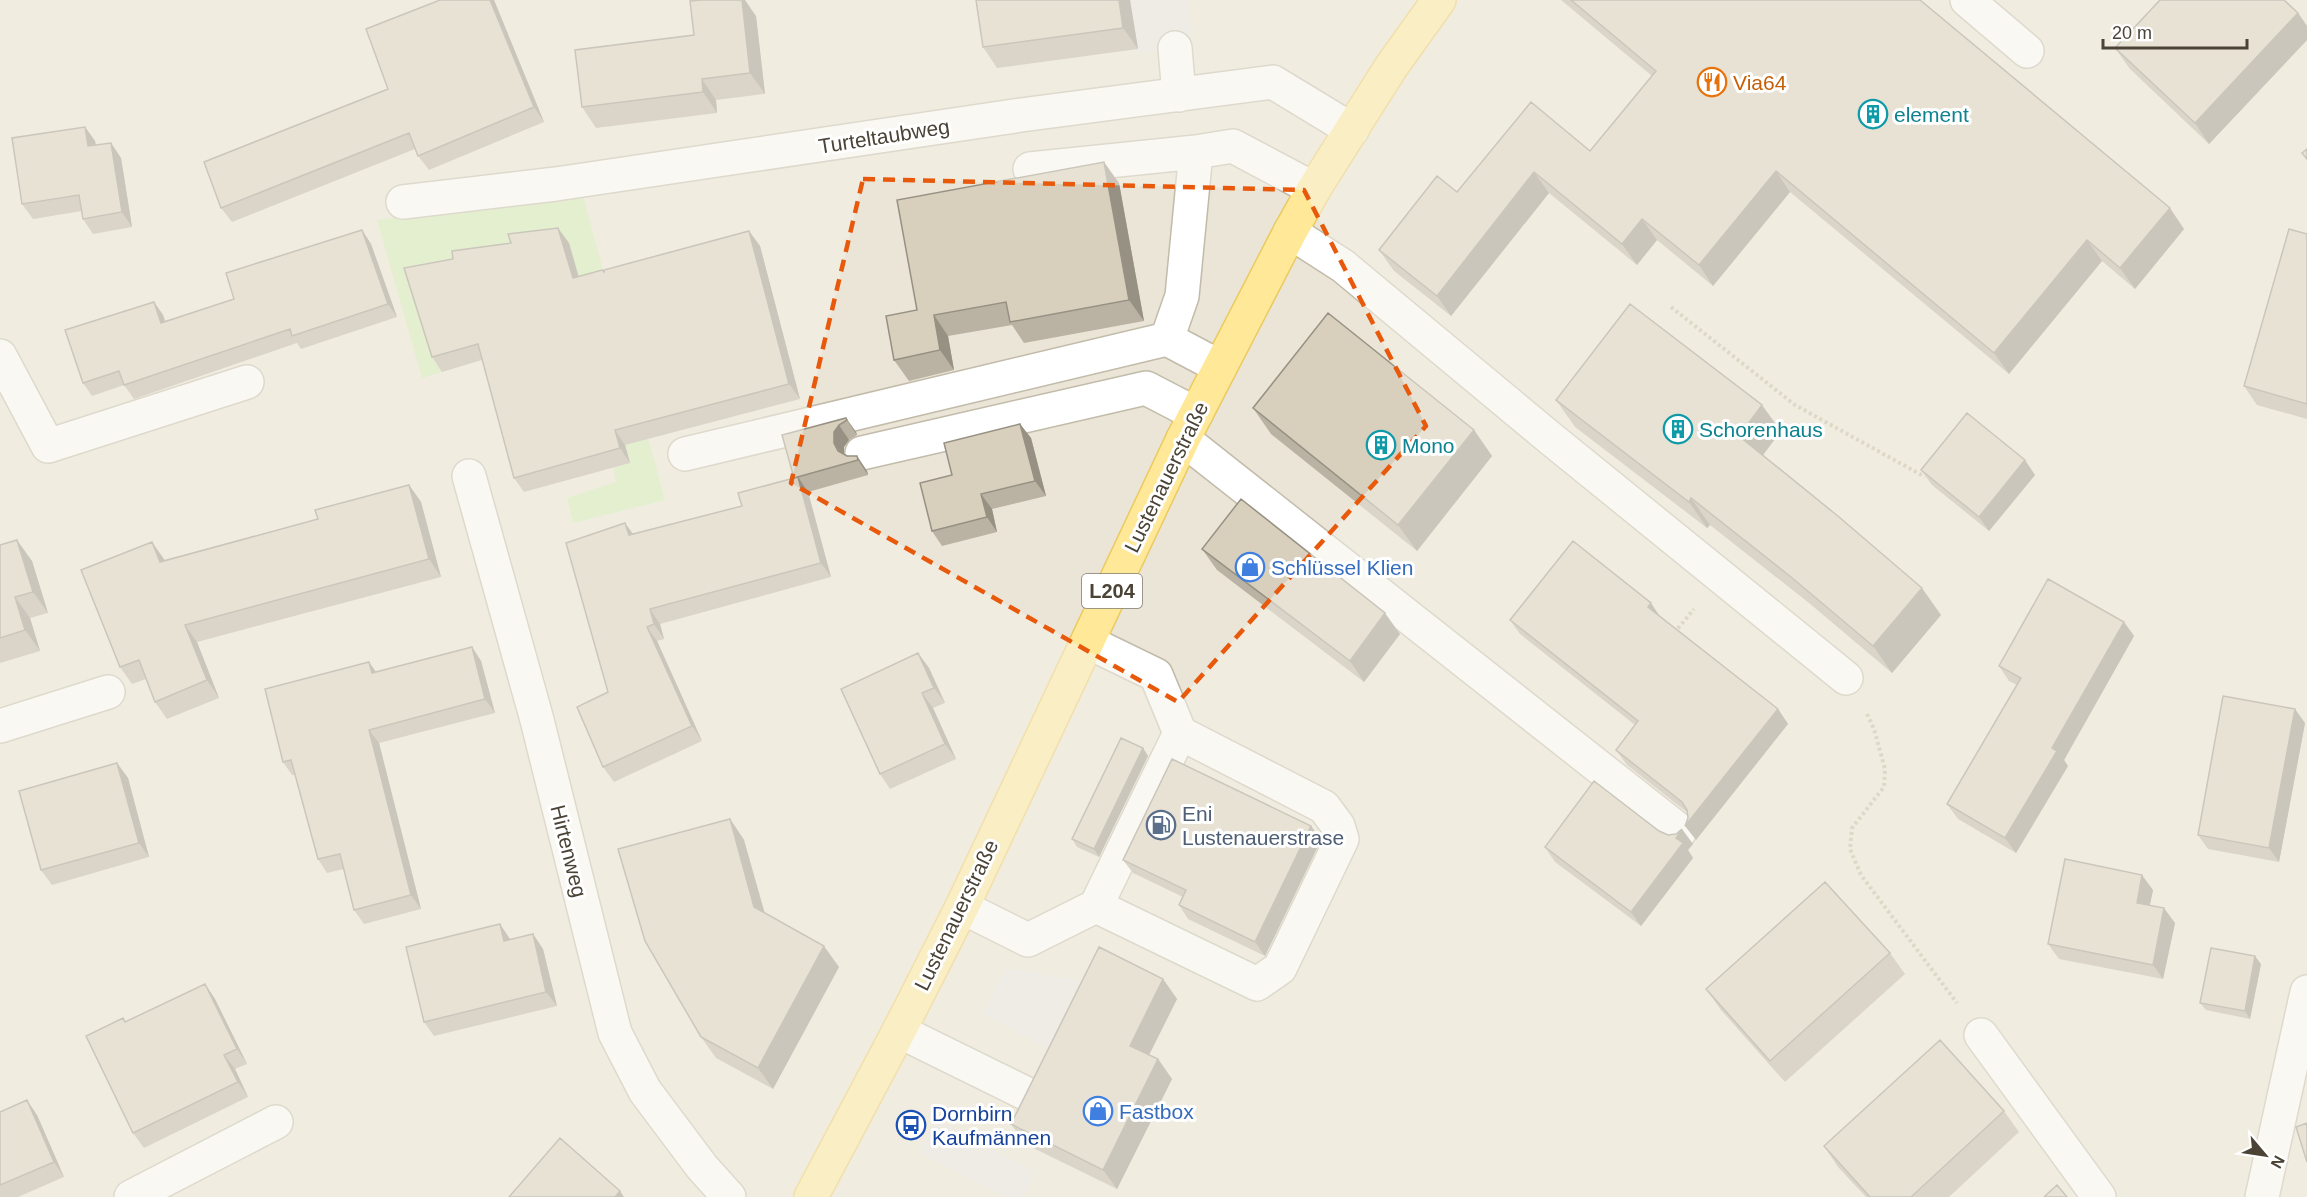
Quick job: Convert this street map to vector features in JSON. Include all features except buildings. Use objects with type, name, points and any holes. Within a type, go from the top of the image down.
[{"type":"main road","name":"Lustenauerstraße","points":[[811,1197],[962,907],[1190,427],[1290,232],[1314,189],[1391,67],[1439,0]]},
{"type":"street","points":[[1967,0],[2027,51]]},
{"type":"street","points":[[1175,48],[1179,95]]},
{"type":"street","name":"Turteltaubweg","points":[[403,202],[556,184],[1021,116],[1273,82],[1352,130]]},
{"type":"street","points":[[1030,169],[1233,146],[1314,189]]},
{"type":"street","points":[[1167,339],[1182,296],[1196,152]]},
{"type":"street","points":[[1290,232],[1343,266],[1846,678]]},
{"type":"street","points":[[685,453],[1167,339],[1220,367]]},
{"type":"street","points":[[0,356],[48,446],[247,382]]},
{"type":"street","points":[[862,453],[1146,388],[1190,427],[1680,831]]},
{"type":"street","name":"Hirtenweg","points":[[469,476],[537,720],[615,1033],[645,1091],[702,1167],[729,1197]]},
{"type":"street","points":[[1088,642],[1156,675],[1180,733],[1324,807],[1338,826],[1342,839],[1280,968],[1257,984],[1096,906]]},
{"type":"street","points":[[0,726],[108,692]]},
{"type":"street","points":[[962,907],[1028,940],[1096,906],[1180,733]]},
{"type":"street","points":[[2262,1197],[2307,992]]},
{"type":"street","points":[[899,1031],[1029,1095]]},
{"type":"street","points":[[1981,1035],[2099,1197]]},
{"type":"street","points":[[131,1197],[276,1122]]},
{"type":"path","points":[[1671,307],[1795,405],[1925,477]]},
{"type":"path","points":[[1669,639],[1720,577]]},
{"type":"path","points":[[1874,729],[1885,770],[1884,787],[1852,828],[1850,849],[1861,875],[1981,1035]]},
{"type":"highlighted area","points":[[863,179],[1304,190],[1426,426],[1178,702],[791,483]]},
{"type":"shaded area","points":[[0,0],[2307,0],[2307,1197],[0,1197]]},
{"type":"shaded area","points":[[1130,0],[1188,0],[1193,46],[1138,53]]},
{"type":"shaded area","points":[[1005,968],[1088,982],[1053,1052],[982,1013]]},
{"type":"shaded area","points":[[936,1120],[1037,1172],[1024,1197],[1005,1197],[919,1152]]},
{"type":"green space","points":[[582,192],[665,500],[573,523],[567,498],[616,482],[613,468],[630,463],[550,362],[415,283],[442,372],[422,378],[377,220]]},
{"type":"place","name":"Via64","points":[[1712,82]]},
{"type":"place","name":"element","points":[[1873,114]]},
{"type":"place","name":"Schorenhaus","points":[[1678,429]]},
{"type":"place","name":"Mono","points":[[1381,445]]},
{"type":"place","name":"Schlüssel Klien","points":[[1250,567]]},
{"type":"place","name":"Eni Lustenauerstrase","points":[[1161,825]]},
{"type":"place","name":"Fastbox","points":[[1098,1111]]},
{"type":"place","name":"Dornbirn Kaufmännen","points":[[911,1125]]}]
